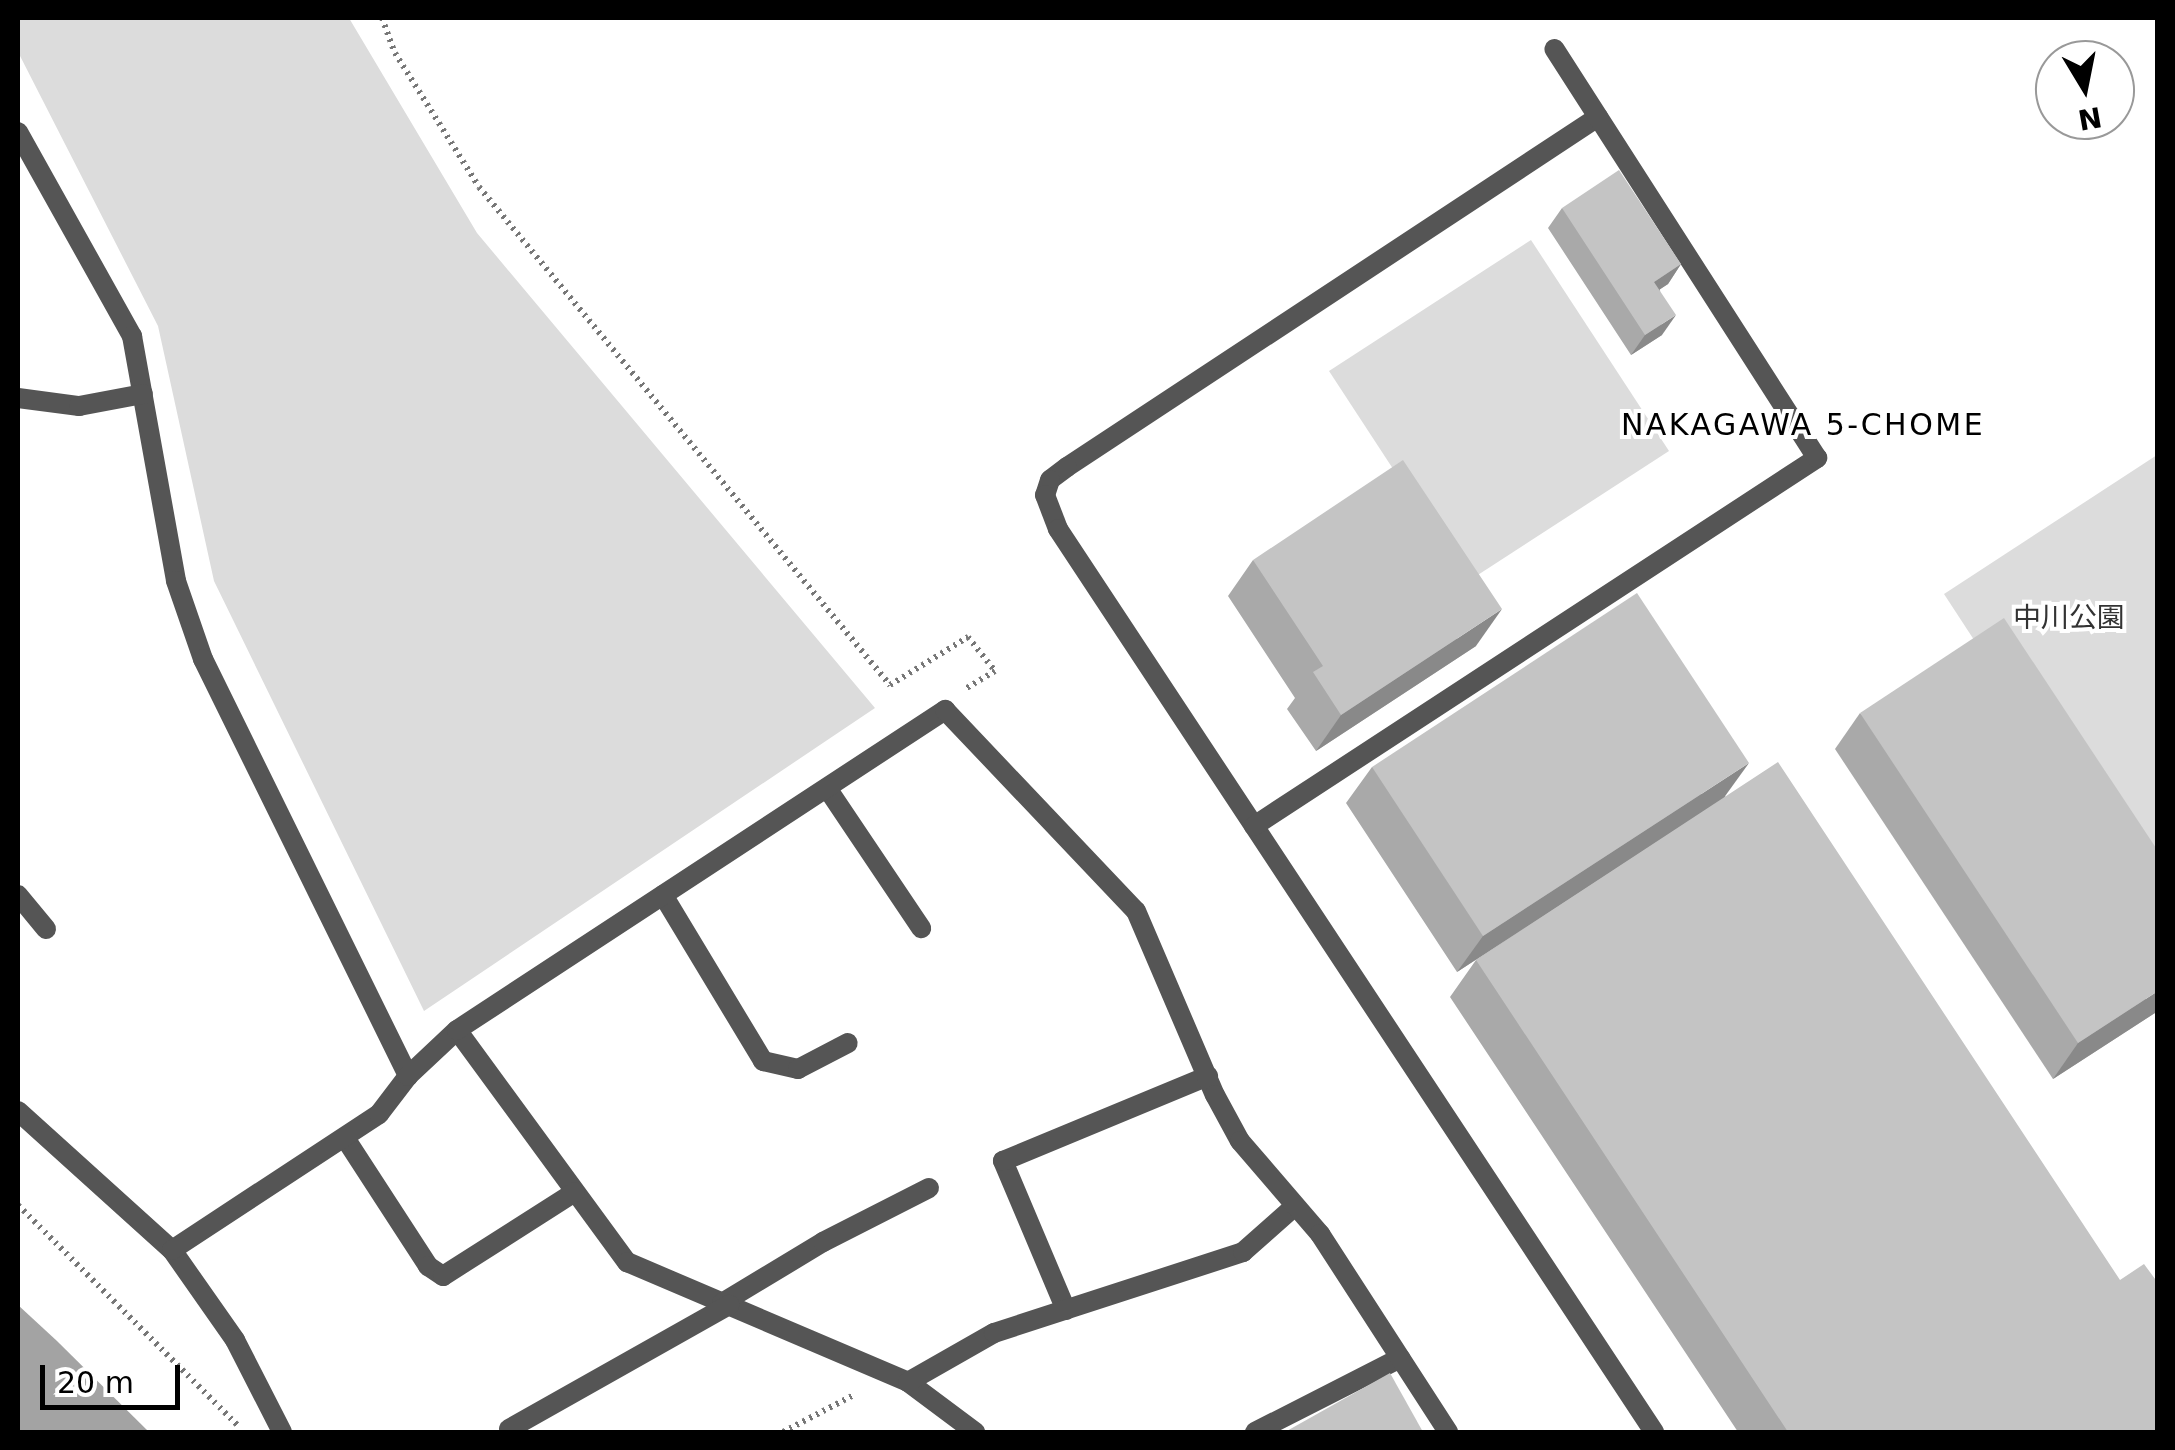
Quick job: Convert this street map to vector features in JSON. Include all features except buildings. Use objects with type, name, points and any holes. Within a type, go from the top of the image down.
[{"type":"street","points":[[1254,826],[1818,458],[1554,49]]},
{"type":"street","points":[[1598,116],[1050,480],[1045,494],[1048,512],[1058,529],[1654,1432]]},
{"type":"street","points":[[18,132],[132,336],[176,581],[203,659],[408,1076]]},
{"type":"street","points":[[18,398],[79,406],[143,394]]},
{"type":"street","points":[[172,1250],[379,1114],[408,1076],[457,1030],[945,710],[1136,912],[1240,1141],[1320,1234],[1448,1432]]},
{"type":"street","points":[[827,788],[920,928]]},
{"type":"street","points":[[18,895],[46,929]]},
{"type":"street","points":[[663,895],[763,1061],[798,1069],[848,1043]]},
{"type":"street","points":[[457,1030],[627,1262],[900,1378],[976,1432]]},
{"type":"street","points":[[1066,1310],[1003,1161],[1208,1076]]},
{"type":"street","points":[[18,1111],[172,1250],[235,1340],[282,1432]]},
{"type":"street","points":[[345,1138],[428,1266],[444,1276],[575,1192]]},
{"type":"street","points":[[510,1429],[726,1304],[824,1242],[928,1188]]},
{"type":"street","points":[[900,1378],[994,1333],[1243,1252],[1295,1206]]},
{"type":"street","points":[[1255,1432],[1400,1358]]},
{"type":"path","points":[[382,18],[395,53],[479,186],[890,685],[968,637],[995,671],[960,692],[945,710]]},
{"type":"path","points":[[18,1205],[245,1432]]},
{"type":"path","points":[[783,1432],[900,1378]]},
{"type":"green space","points":[[18,18],[349,18],[477,233],[875,708],[424,1011],[214,581],[158,326],[18,52]]},
{"type":"green space","points":[[1531,240],[1669,451],[1467,582],[1329,371]]},
{"type":"green space","name":"中川公園","points":[[2157,455],[2157,920],[1944,594]]},
{"type":"shaded area","points":[[18,1305],[57,1341],[149,1432],[18,1432]]},
{"type":"district","name":"NAKAGAWA 5-CHOME","points":[[1803,425]]}]
